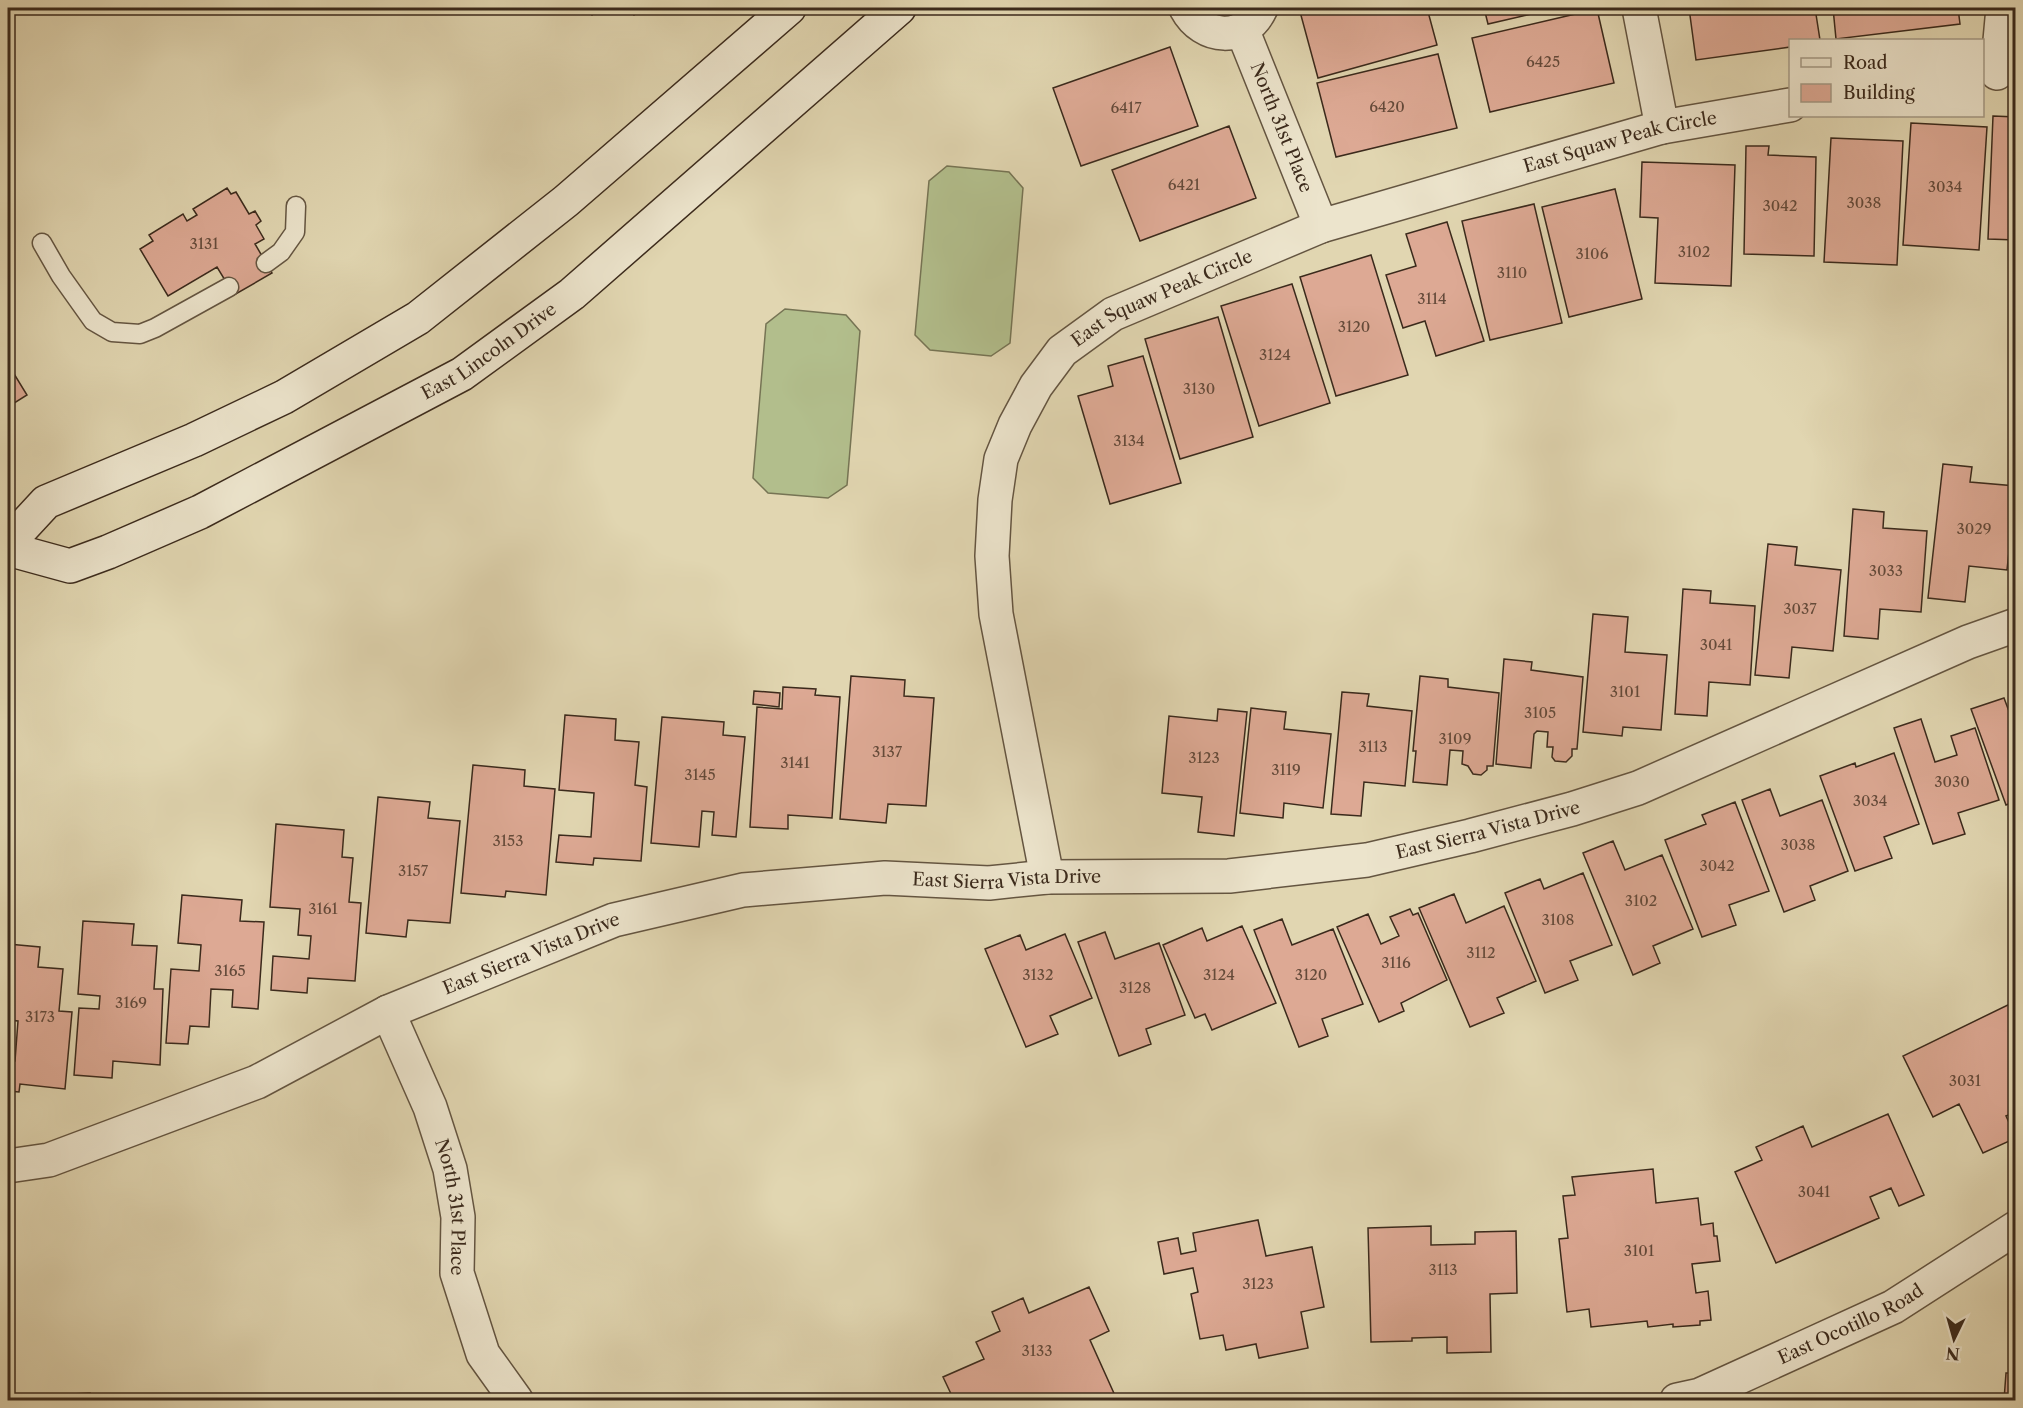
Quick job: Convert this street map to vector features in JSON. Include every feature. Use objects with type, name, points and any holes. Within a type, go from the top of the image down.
[{"type":"street","points":[[8,543],[46,502],[194,440],[284,397],[418,318],[566,201],[789,8]]},
{"type":"street","name":"East Lincoln Drive","points":[[8,549],[69,566],[108,552],[200,512],[462,374],[572,294],[899,8]]},
{"type":"street","name":"North 31st Place","points":[[1186,8],[1192,18],[1202,27],[1215,33],[1229,33],[1251,18],[1321,226]]},
{"type":"street","points":[[1639,8],[1662,128]]},
{"type":"street","points":[[1998,73],[2003,8]]},
{"type":"street","name":"East Squaw Peak Circle","points":[[1047,877],[996,614],[992,556],[995,500],[1001,459],[1015,424],[1036,386],[1062,351],[1113,314],[1321,226],[1662,128],[1789,105]]},
{"type":"street","name":"East Sierra Vista Drive","points":[[8,1166],[49,1160],[257,1083],[388,1012],[614,920],[743,890],[885,878],[989,883],[1047,877],[1229,876],[1367,860],[1572,809],[1638,788],[1968,642],[2016,625]]},
{"type":"street","name":"North 31st Place","points":[[388,1012],[430,1107],[450,1169],[458,1217],[457,1273],[483,1354],[516,1401]]},
{"type":"street","name":"East Ocotillo Road","points":[[1693,1399],[1893,1306],[2016,1228]]},
{"type":"lane","points":[[266,263],[281,252],[295,232],[296,206]]},
{"type":"lane","points":[[42,243],[61,276],[93,321],[112,332],[140,334],[155,328],[229,286]]},
{"type":"green space","points":[[947,166],[1009,172],[1023,188],[1010,343],[991,356],[930,350],[915,335],[929,181]]},
{"type":"green space","points":[[785,309],[846,315],[860,331],[847,485],[828,498],[768,493],[753,478],[766,324]]},
{"type":"building","points":[[585,8],[600,8],[592,15]]},
{"type":"building","points":[[627,8],[642,8],[634,15]]},
{"type":"building","points":[[1299,8],[1427,8],[1437,45],[1318,78]]},
{"type":"building","points":[[1484,8],[1557,8],[1488,24]]},
{"type":"building","points":[[1689,8],[1815,8],[1820,39],[1789,39],[1789,47],[1696,60]]},
{"type":"building","points":[[1833,8],[1958,8],[1960,24],[1836,39]]},
{"type":"building","points":[[1597,9],[1614,83],[1490,112],[1472,38]]},
{"type":"building","points":[[1170,47],[1198,126],[1081,166],[1053,88]]},
{"type":"building","points":[[1438,54],[1457,128],[1336,157],[1317,83]]},
{"type":"building","points":[[1993,116],[2016,117],[2016,240],[1988,239]]},
{"type":"building","points":[[1911,123],[1987,127],[1979,250],[1903,245]]},
{"type":"building","points":[[1229,126],[1256,198],[1140,241],[1112,170]]},
{"type":"building","points":[[1831,138],[1903,141],[1897,265],[1824,262]]},
{"type":"building","points":[[1746,146],[1769,146],[1768,155],[1816,157],[1814,256],[1744,254]]},
{"type":"building","points":[[1642,162],[1735,165],[1731,286],[1655,283],[1658,218],[1640,217]]},
{"type":"building","points":[[227,188],[231,194],[236,192],[249,214],[255,211],[261,221],[256,225],[264,239],[255,244],[272,273],[234,295],[217,267],[168,296],[140,249],[153,241],[149,235],[183,214],[187,221],[197,215],[193,209]]},
{"type":"building","points":[[1615,189],[1642,299],[1569,317],[1542,207]]},
{"type":"building","points":[[1534,204],[1562,323],[1490,340],[1462,221]]},
{"type":"building","points":[[1447,222],[1484,341],[1436,356],[1425,321],[1403,328],[1386,275],[1416,266],[1406,234]]},
{"type":"building","points":[[1371,255],[1408,375],[1336,396],[1300,277]]},
{"type":"building","points":[[1292,284],[1330,403],[1259,426],[1221,306]]},
{"type":"building","points":[[1218,317],[1253,437],[1180,459],[1145,339]]},
{"type":"building","points":[[1143,356],[1181,483],[1110,504],[1078,396],[1113,386],[1108,366]]},
{"type":"building","points":[[8,364],[27,395],[8,407]]},
{"type":"building","points":[[1943,464],[1972,467],[1970,482],[2016,486],[2007,570],[1969,566],[1965,602],[1928,598]]},
{"type":"building","points":[[1853,509],[1884,512],[1883,528],[1927,531],[1921,612],[1880,609],[1878,639],[1844,636]]},
{"type":"building","points":[[1768,544],[1797,547],[1795,565],[1841,570],[1833,651],[1792,647],[1789,678],[1755,675]]},
{"type":"building","points":[[1683,589],[1711,591],[1710,603],[1755,606],[1750,685],[1709,682],[1707,716],[1675,714]]},
{"type":"building","points":[[1593,614],[1628,617],[1625,652],[1667,655],[1661,730],[1623,727],[1622,736],[1583,732]]},
{"type":"building","points":[[1504,659],[1532,662],[1531,670],[1583,677],[1577,749],[1572,749],[1572,756],[1566,762],[1555,761],[1552,757],[1553,747],[1547,747],[1548,732],[1537,731],[1534,734],[1531,768],[1496,764]]},
{"type":"building","points":[[851,676],[905,680],[904,696],[934,698],[926,806],[888,804],[886,823],[840,819]]},
{"type":"building","points":[[1420,676],[1448,679],[1448,687],[1499,693],[1493,766],[1487,766],[1487,770],[1481,775],[1473,774],[1468,766],[1462,764],[1463,751],[1450,750],[1447,785],[1413,782],[1416,751],[1413,751]]},
{"type":"building","points":[[783,687],[816,689],[815,695],[840,697],[832,818],[788,815],[788,829],[750,827],[757,707],[782,709]]},
{"type":"building","points":[[754,691],[780,693],[779,707],[753,704]]},
{"type":"building","points":[[1342,692],[1369,694],[1367,706],[1412,711],[1405,786],[1364,782],[1361,816],[1331,814]]},
{"type":"building","points":[[2004,698],[2013,722],[2016,721],[2016,801],[2006,805],[1971,709]]},
{"type":"building","points":[[1251,708],[1286,712],[1284,729],[1331,734],[1323,808],[1284,803],[1283,818],[1240,813]]},
{"type":"building","points":[[1218,709],[1247,712],[1234,836],[1198,832],[1202,797],[1162,793],[1169,716],[1217,721]]},
{"type":"building","points":[[565,715],[616,719],[615,740],[639,742],[635,785],[647,787],[641,861],[594,858],[593,865],[556,862],[559,835],[591,837],[594,793],[559,790]]},
{"type":"building","points":[[662,717],[724,722],[723,735],[745,737],[736,837],[712,835],[714,812],[702,811],[699,847],[651,843]]},
{"type":"building","points":[[1921,719],[1935,762],[1957,755],[1951,736],[1975,728],[1999,800],[1958,813],[1965,834],[1933,844],[1894,728]]},
{"type":"building","points":[[1894,753],[1919,824],[1884,837],[1892,858],[1855,871],[1820,776],[1855,763],[1856,767]]},
{"type":"building","points":[[473,765],[525,770],[524,786],[555,789],[546,895],[506,891],[505,897],[461,893]]},
{"type":"building","points":[[1770,789],[1780,816],[1822,800],[1848,871],[1810,886],[1815,900],[1784,912],[1742,800]]},
{"type":"building","points":[[378,797],[430,802],[428,818],[460,821],[450,923],[408,920],[406,937],[366,933]]},
{"type":"building","points":[[1735,802],[1769,891],[1729,905],[1736,925],[1702,937],[1665,840],[1706,824],[1702,815]]},
{"type":"building","points":[[276,824],[344,830],[342,857],[353,858],[349,902],[361,903],[355,981],[308,978],[307,993],[271,990],[273,956],[309,959],[311,936],[298,935],[300,909],[270,907]]},
{"type":"building","points":[[1613,841],[1625,870],[1662,855],[1693,929],[1653,946],[1660,963],[1633,975],[1583,853]]},
{"type":"building","points":[[1583,873],[1612,945],[1570,961],[1578,980],[1545,993],[1505,893],[1540,879],[1544,889]]},
{"type":"building","points":[[1454,894],[1466,923],[1504,906],[1536,981],[1497,998],[1504,1013],[1470,1027],[1419,908]]},
{"type":"building","points":[[182,895],[242,900],[240,921],[264,922],[258,1009],[232,1007],[233,990],[211,989],[209,1027],[190,1026],[188,1044],[166,1043],[171,969],[199,971],[201,945],[178,943]]},
{"type":"building","points":[[1410,909],[1413,915],[1418,913],[1447,980],[1401,1003],[1404,1011],[1379,1022],[1337,927],[1368,914],[1381,944],[1399,936],[1390,917]]},
{"type":"building","points":[[1282,919],[1292,945],[1333,929],[1363,1004],[1322,1019],[1328,1036],[1299,1047],[1254,930]]},
{"type":"building","points":[[83,921],[134,924],[132,945],[157,946],[154,989],[163,989],[160,1065],[113,1061],[112,1078],[74,1075],[79,1008],[99,1009],[100,996],[78,994]]},
{"type":"building","points":[[1242,926],[1276,1003],[1212,1030],[1205,1014],[1195,1018],[1163,945],[1202,928],[1207,941]]},
{"type":"building","points":[[1105,932],[1115,959],[1159,943],[1185,1015],[1146,1029],[1151,1044],[1119,1056],[1078,942]]},
{"type":"building","points":[[1065,934],[1092,998],[1050,1016],[1058,1034],[1026,1047],[985,949],[1020,935],[1026,950]]},
{"type":"building","points":[[8,944],[40,947],[38,967],[63,969],[59,1011],[72,1012],[65,1089],[20,1084],[19,1092],[8,1091],[8,1060],[15,1061],[18,1021],[8,1020]]},
{"type":"building","points":[[2014,1002],[2016,1005],[2016,1112],[2006,1116],[2016,1138],[1983,1153],[1959,1104],[1933,1117],[1903,1056]]},
{"type":"building","points":[[1888,1114],[1924,1195],[1899,1206],[1891,1188],[1870,1197],[1879,1218],[1776,1263],[1735,1172],[1762,1160],[1756,1147],[1803,1126],[1812,1147]]},
{"type":"building","points":[[1653,1169],[1656,1203],[1698,1198],[1701,1225],[1713,1223],[1720,1261],[1692,1264],[1696,1293],[1708,1291],[1711,1320],[1700,1321],[1700,1325],[1673,1327],[1673,1324],[1648,1327],[1647,1321],[1591,1327],[1589,1309],[1567,1312],[1559,1239],[1568,1238],[1563,1196],[1575,1195],[1572,1177]]},
{"type":"building","points":[[1258,1220],[1266,1256],[1312,1247],[1324,1307],[1301,1312],[1308,1348],[1259,1358],[1256,1344],[1226,1350],[1223,1335],[1200,1339],[1191,1294],[1198,1292],[1193,1268],[1164,1274],[1158,1242],[1178,1238],[1181,1254],[1196,1251],[1193,1233]]},
{"type":"building","points":[[1431,1226],[1431,1245],[1475,1244],[1475,1232],[1516,1231],[1517,1293],[1490,1294],[1491,1352],[1447,1353],[1447,1337],[1371,1342],[1368,1228]]},
{"type":"building","points":[[1089,1287],[1109,1331],[1090,1340],[1117,1400],[949,1400],[948,1397],[952,1396],[943,1377],[984,1359],[976,1342],[1000,1331],[992,1312],[1023,1298],[1029,1313]]},
{"type":"building","points":[[2016,1354],[2016,1400],[2004,1400],[2006,1373],[2015,1373]]},
{"type":"building","points":[[90,1393],[90,1400],[17,1400],[17,1397]]}]
